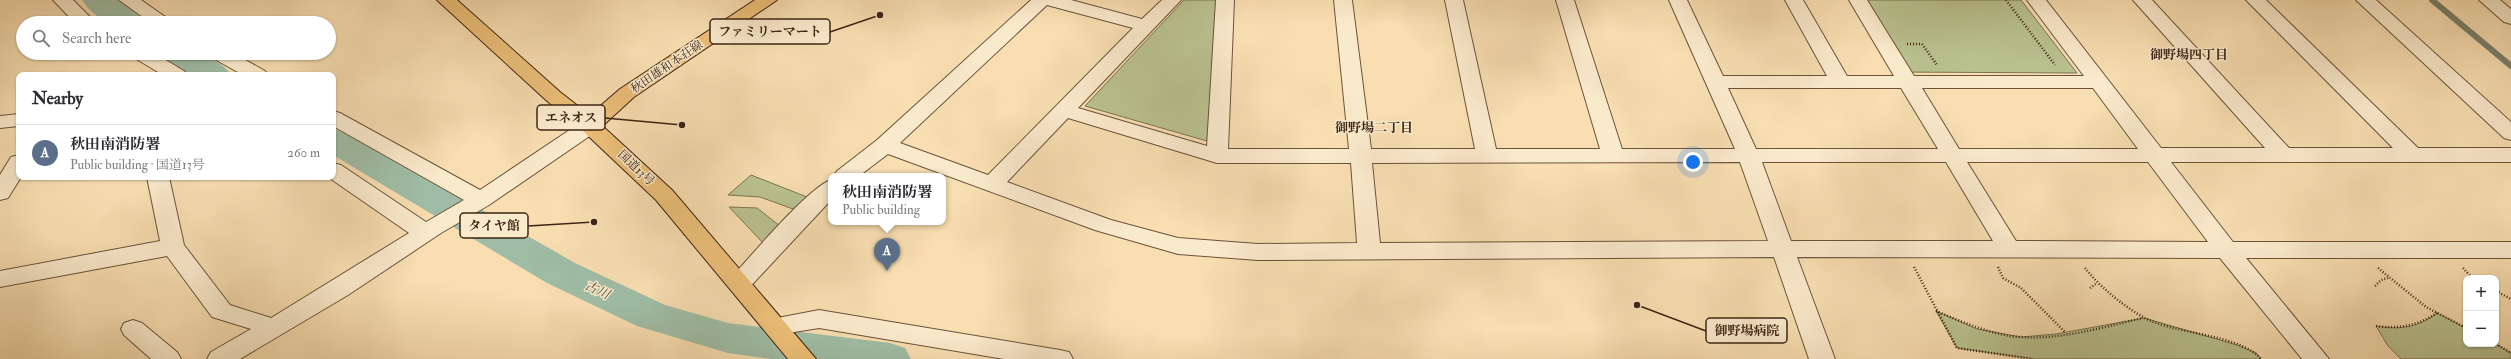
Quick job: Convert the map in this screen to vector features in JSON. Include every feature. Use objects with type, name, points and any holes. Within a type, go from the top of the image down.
[{"type":"main road","name":"国道13号","points":[[446,0],[553,96],[590,126],[664,195],[803,359]]},
{"type":"main road","name":"秋田雄和本荘線","points":[[590,126],[627,93],[768,0]]},
{"type":"street","points":[[62,0],[79,16]]},
{"type":"street","points":[[128,0],[153,16]]},
{"type":"street","points":[[849,173],[885,145],[1042,0]]},
{"type":"street","points":[[1050,0],[1146,26]]},
{"type":"street","points":[[992,184],[1172,0]]},
{"type":"street","points":[[1217,156],[1226,0]]},
{"type":"street","points":[[1343,0],[1361,157],[1369,252]]},
{"type":"street","points":[[1454,0],[1487,157]]},
{"type":"street","points":[[1565,0],[1613,156]]},
{"type":"street","points":[[1678,0],[1749,156],[1784,249],[1822,359]]},
{"type":"street","points":[[1794,0],[1840,82]]},
{"type":"street","points":[[1858,0],[1951,155],[1999,250]]},
{"type":"street","points":[[2036,0],[2156,155],[2227,250],[2316,359]]},
{"type":"street","points":[[2142,0],[2283,155]]},
{"type":"street","points":[[2255,0],[2412,155]]},
{"type":"street","points":[[2365,0],[2511,133]]},
{"type":"street","points":[[2488,0],[2511,18]]},
{"type":"street","points":[[152,60],[172,72]]},
{"type":"street","points":[[231,60],[253,72]]},
{"type":"street","points":[[1716,82],[2100,82]]},
{"type":"street","points":[[1065,111],[1217,156],[1487,157],[2511,155]]},
{"type":"street","points":[[336,119],[477,202]]},
{"type":"street","points":[[0,122],[16,120]]},
{"type":"street","points":[[220,359],[272,327],[339,289],[430,230],[477,202],[590,126]]},
{"type":"street","points":[[885,145],[1103,225],[1178,246],[1258,252],[1784,249],[2511,250]]},
{"type":"street","points":[[0,192],[16,167]]},
{"type":"street","points":[[336,172],[430,230]]},
{"type":"street","points":[[158,180],[163,207],[173,247],[221,311],[272,327]]},
{"type":"street","points":[[739,284],[799,218],[828,190]]},
{"type":"street","points":[[0,279],[173,247]]},
{"type":"street","points":[[778,328],[818,318],[1060,359]]},
{"type":"street","points":[[133,329],[168,359]]},
{"type":"path","points":[[2006,0],[2056,65],[2048,66]]},
{"type":"path","points":[[1903,44],[1922,44],[1938,66]]},
{"type":"path","points":[[1906,249],[1936,310],[1957,348],[2032,359]]},
{"type":"path","points":[[1999,250],[2003,278],[2021,288],[2066,332]]},
{"type":"path","points":[[2072,250],[2097,283],[2144,318],[2237,345],[2256,353],[2261,359]]},
{"type":"path","points":[[2361,250],[2388,278],[2426,307],[2463,326]]},
{"type":"path","points":[[2375,286],[2381,280],[2388,278]]},
{"type":"path","points":[[2090,288],[2097,283]]},
{"type":"path","points":[[2499,293],[2511,299]]},
{"type":"path","points":[[1936,310],[1977,329],[2021,337],[2066,332],[2144,318]]},
{"type":"path","points":[[2376,326],[2397,329],[2412,327],[2424,323],[2437,313]]},
{"type":"path","points":[[2499,346],[2511,353]]},
{"type":"green space","points":[[1184,0],[1221,0],[1207,141],[1085,106]]},
{"type":"green space","points":[[1853,0],[2021,0],[2077,73],[1896,72]]},
{"type":"green space","points":[[751,175],[807,197],[793,209],[760,197],[728,195]]},
{"type":"green space","points":[[729,207],[757,208],[780,226],[765,245]]},
{"type":"green space","points":[[1936,311],[1977,329],[2021,337],[2056,334],[2144,318],[2237,345],[2256,353],[2261,359],[2035,359],[1957,348]]},
{"type":"green space","points":[[2437,313],[2463,326],[2463,347],[2499,346],[2511,353],[2511,359],[2401,359],[2388,346],[2376,326],[2393,328],[2408,327],[2430,318]]},
{"type":"waterway","name":"古川","points":[[98,0],[119,16]]},
{"type":"waterway","points":[[2432,0],[2511,66]]},
{"type":"waterway","name":"古川","points":[[186,60],[208,72]]},
{"type":"waterway","name":"古川","points":[[336,142],[561,273],[652,316],[728,338],[890,359]]},
{"type":"place","name":"ファミリーマート","points":[[880,15]]},
{"type":"place","name":"エネオス","points":[[682,125]]},
{"type":"place","name":"タイヤ館","points":[[594,222]]},
{"type":"place","name":"秋田南消防署","points":[[887,271]]},
{"type":"place","name":"御野場病院","points":[[1637,305]]},
{"type":"district","name":"御野場四丁目","points":[[2189,55]]},
{"type":"district","name":"御野場二丁目","points":[[1374,128]]}]
